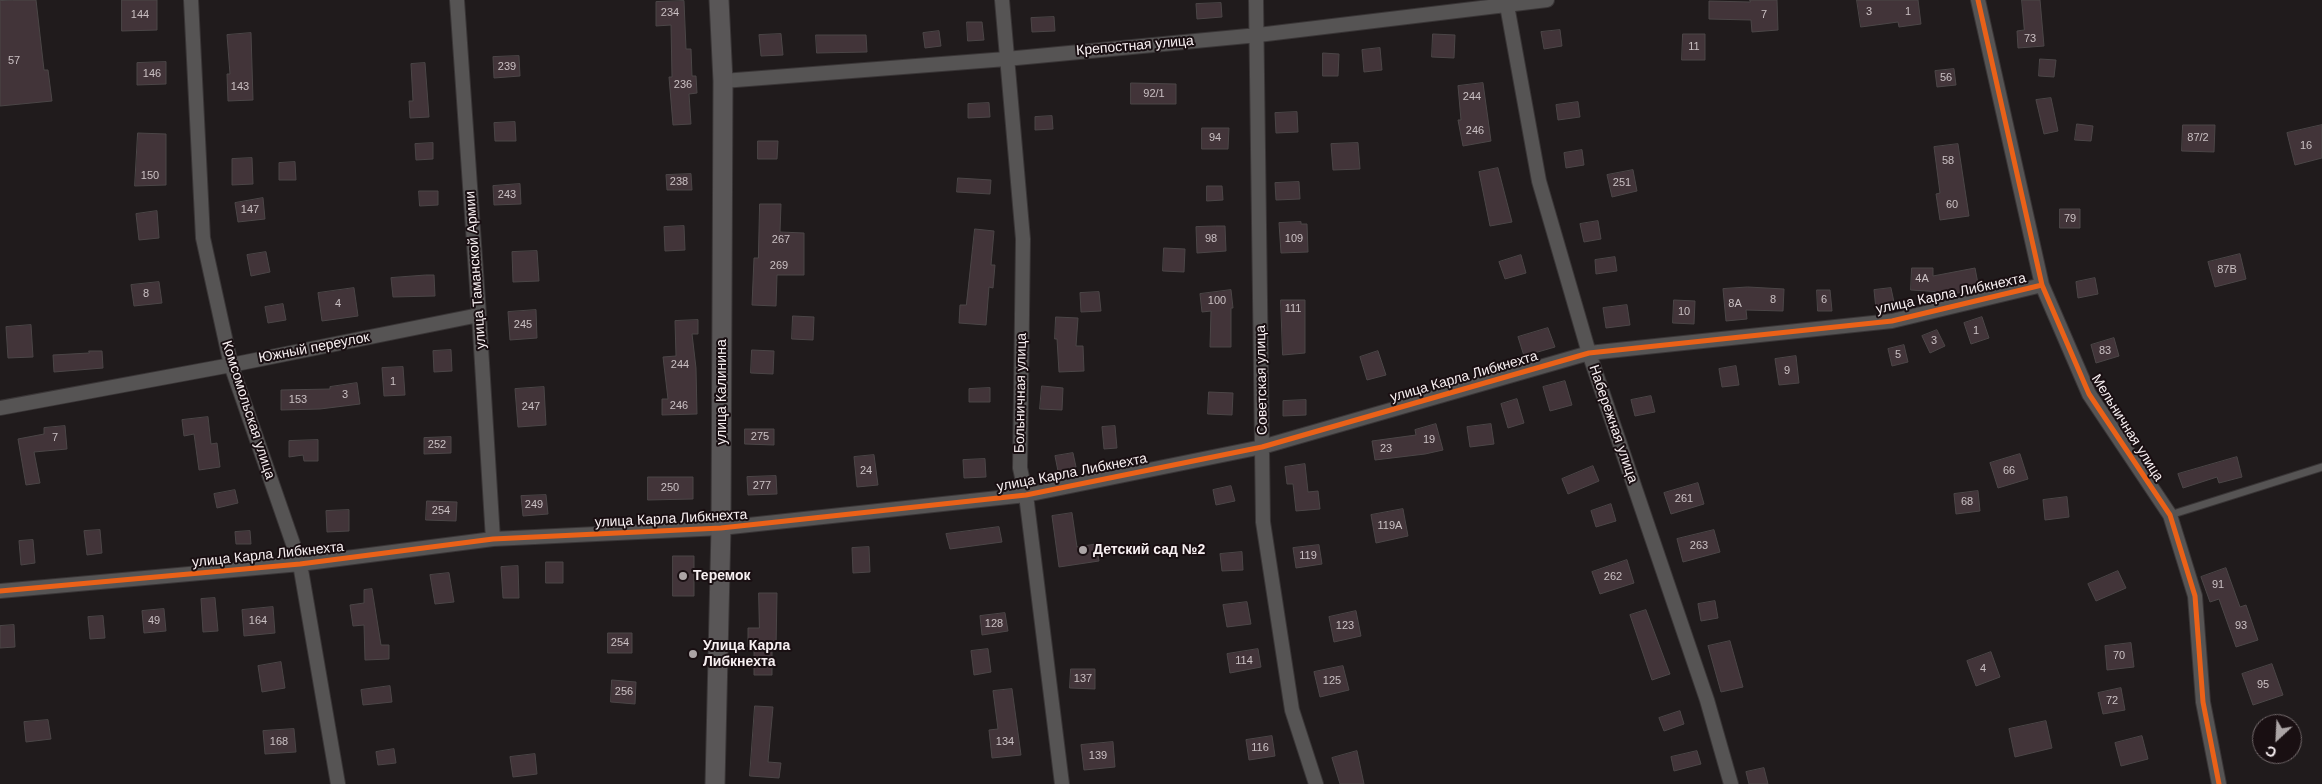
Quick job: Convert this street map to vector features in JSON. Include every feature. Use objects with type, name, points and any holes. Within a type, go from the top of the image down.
[{"type":"street","name":"Комсомольская улица","points":[[191,0],[204,238],[231,365],[300,564],[338,784]]},
{"type":"street","name":"улица Таманской Армии","points":[[457,0],[480,314],[493,539]]},
{"type":"street","name":"улица Калинина","points":[[715,784],[721,528],[723,81],[719,0]]},
{"type":"street","name":"Больничная улица","points":[[1002,0],[1023,239],[1020,468],[1026,496],[1062,784]]},
{"type":"street","name":"Советская улица","points":[[1256,0],[1258,35],[1263,522],[1292,710],[1316,784]]},
{"type":"street","name":"Крепостная улица","points":[[723,81],[1258,35],[1506,2],[1547,0]]},
{"type":"street","name":"Мельничная улица","points":[[1978,0],[2042,285],[2089,394],[2170,515],[2195,596],[2203,702],[2220,784]]},
{"type":"street","name":"Набережная улица","points":[[1506,2],[1539,181],[1589,354],[1707,700],[1732,784]]},
{"type":"street","name":"улица Карла Либкнехта","points":[[0,591],[300,564],[493,539],[721,528],[1026,496],[1262,447],[1589,354],[1892,321],[2042,285]]},
{"type":"street","name":"Южный переулок","points":[[0,408],[231,365],[480,314]]},
{"type":"lane","points":[[2170,515],[2322,467]]},
{"type":"building","points":[[36,0],[44,70],[48,70],[52,101],[0,106],[0,1]]},
{"type":"building","points":[[122,0],[157,0],[157,30],[122,31]]},
{"type":"building","points":[[1750,0],[1777,0],[1778,30],[1752,32],[1751,20],[1709,19],[1709,1],[1750,2]]},
{"type":"building","points":[[1857,0],[1918,0],[1921,24],[1899,27],[1898,22],[1861,27]]},
{"type":"building","points":[[2022,0],[2040,0],[2044,46],[2018,48],[2017,31],[2024,30]]},
{"type":"building","points":[[684,1],[686,49],[691,49],[692,76],[696,76],[697,93],[689,94],[691,124],[673,125],[669,77],[672,77],[671,25],[656,26],[656,2]]},
{"type":"building","points":[[1221,3],[1222,17],[1197,19],[1196,4]]},
{"type":"building","points":[[1054,17],[1055,31],[1032,32],[1031,18]]},
{"type":"building","points":[[967,22],[982,22],[984,40],[968,41]]},
{"type":"building","points":[[1560,30],[1562,46],[1544,49],[1541,32]]},
{"type":"building","points":[[939,31],[941,46],[925,48],[923,33]]},
{"type":"building","points":[[251,33],[253,100],[228,101],[227,74],[230,74],[227,35]]},
{"type":"building","points":[[781,34],[783,55],[761,56],[759,35]]},
{"type":"building","points":[[1433,34],[1455,35],[1454,58],[1432,57]]},
{"type":"building","points":[[1683,34],[1705,34],[1705,60],[1682,60]]},
{"type":"building","points":[[816,35],[866,35],[867,52],[817,53]]},
{"type":"building","points":[[1380,48],[1382,70],[1364,72],[1362,50]]},
{"type":"building","points":[[1323,53],[1339,54],[1338,76],[1323,76]]},
{"type":"building","points":[[519,56],[520,76],[494,78],[493,57]]},
{"type":"building","points":[[2040,59],[2056,60],[2054,77],[2039,76]]},
{"type":"building","points":[[166,62],[166,84],[137,85],[137,63]]},
{"type":"building","points":[[425,63],[429,117],[410,118],[409,101],[413,101],[411,64]]},
{"type":"building","points":[[1954,69],[1956,85],[1937,87],[1935,71]]},
{"type":"building","points":[[1131,83],[1176,84],[1176,104],[1131,104]]},
{"type":"building","points":[[1483,83],[1491,141],[1463,146],[1458,120],[1461,120],[1458,86]]},
{"type":"building","points":[[2051,98],[2058,131],[2044,134],[2036,100]]},
{"type":"building","points":[[1578,102],[1580,117],[1558,120],[1556,105]]},
{"type":"building","points":[[989,103],[990,117],[968,118],[968,104]]},
{"type":"building","points":[[1297,112],[1298,132],[1276,133],[1275,113]]},
{"type":"building","points":[[1052,116],[1053,129],[1035,130],[1035,117]]},
{"type":"building","points":[[515,122],[516,141],[495,141],[494,123]]},
{"type":"building","points":[[2077,124],[2093,126],[2091,141],[2075,140]]},
{"type":"building","points":[[2183,125],[2215,125],[2214,152],[2182,151]]},
{"type":"building","points":[[2322,125],[2322,158],[2295,165],[2287,133]]},
{"type":"building","points":[[1202,128],[1229,128],[1228,149],[1202,149]]},
{"type":"building","points":[[138,133],[166,134],[166,185],[135,186]]},
{"type":"building","points":[[758,141],[778,141],[777,159],[758,159]]},
{"type":"building","points":[[433,143],[433,159],[416,160],[415,144]]},
{"type":"building","points":[[1358,143],[1360,169],[1333,170],[1331,144]]},
{"type":"building","points":[[1958,144],[1969,216],[1940,220],[1936,194],[1940,193],[1934,147]]},
{"type":"building","points":[[1582,150],[1584,165],[1566,168],[1564,153]]},
{"type":"building","points":[[252,158],[253,184],[232,185],[232,159]]},
{"type":"building","points":[[295,162],[296,180],[279,180],[279,163]]},
{"type":"building","points":[[1498,168],[1512,222],[1490,226],[1479,172]]},
{"type":"building","points":[[1633,170],[1637,191],[1612,197],[1607,175]]},
{"type":"building","points":[[691,174],[692,190],[667,190],[666,175]]},
{"type":"building","points":[[958,178],[991,180],[990,194],[957,192]]},
{"type":"building","points":[[1299,182],[1300,199],[1276,200],[1275,183]]},
{"type":"building","points":[[520,184],[521,204],[494,205],[493,186]]},
{"type":"building","points":[[1207,186],[1222,186],[1223,200],[1207,201]]},
{"type":"building","points":[[419,191],[438,191],[438,205],[420,206]]},
{"type":"building","points":[[263,198],[265,219],[238,222],[235,203]]},
{"type":"building","points":[[760,204],[781,204],[780,232],[804,233],[804,275],[777,275],[776,306],[752,305],[754,258],[758,258]]},
{"type":"building","points":[[2060,209],[2080,209],[2080,228],[2060,228]]},
{"type":"building","points":[[157,211],[159,238],[139,240],[136,214]]},
{"type":"building","points":[[1598,221],[1601,239],[1584,242],[1580,224]]},
{"type":"building","points":[[1301,222],[1301,224],[1307,224],[1308,252],[1281,253],[1279,223]]},
{"type":"building","points":[[684,226],[685,250],[665,251],[664,227]]},
{"type":"building","points":[[1225,226],[1226,251],[1197,253],[1196,227]]},
{"type":"building","points":[[975,229],[994,231],[991,265],[995,265],[993,288],[989,287],[986,325],[959,323],[960,305],[966,305]]},
{"type":"building","points":[[1164,248],[1185,249],[1184,272],[1163,271]]},
{"type":"building","points":[[537,251],[539,281],[513,282],[512,252]]},
{"type":"building","points":[[266,252],[270,272],[251,276],[247,255]]},
{"type":"building","points":[[2240,254],[2246,279],[2215,287],[2208,262]]},
{"type":"building","points":[[1521,255],[1526,273],[1505,279],[1499,262]]},
{"type":"building","points":[[1615,257],[1617,271],[1596,274],[1595,260]]},
{"type":"building","points":[[1912,268],[1933,268],[1933,276],[1975,268],[1979,289],[1958,293],[1911,290]]},
{"type":"building","points":[[434,275],[435,296],[393,297],[391,278]]},
{"type":"building","points":[[2095,278],[2098,294],[2078,298],[2076,282]]},
{"type":"building","points":[[159,282],[162,303],[134,306],[131,285]]},
{"type":"building","points":[[1748,287],[1784,289],[1783,311],[1746,310],[1747,319],[1726,321],[1723,289]]},
{"type":"building","points":[[354,288],[358,316],[322,321],[318,293]]},
{"type":"building","points":[[1891,288],[1895,307],[1876,309],[1874,290]]},
{"type":"building","points":[[1231,290],[1233,308],[1231,308],[1231,347],[1210,347],[1211,311],[1202,312],[1200,294]]},
{"type":"building","points":[[1817,290],[1830,290],[1832,311],[1818,311]]},
{"type":"building","points":[[1099,292],[1101,311],[1081,312],[1080,293]]},
{"type":"building","points":[[1281,300],[1305,300],[1305,353],[1283,355]]},
{"type":"building","points":[[1674,300],[1695,301],[1694,324],[1673,323]]},
{"type":"building","points":[[283,304],[286,320],[268,323],[265,307]]},
{"type":"building","points":[[1627,305],[1630,325],[1606,328],[1603,308]]},
{"type":"building","points":[[536,310],[537,338],[510,340],[508,312]]},
{"type":"building","points":[[793,316],[814,317],[813,340],[792,339]]},
{"type":"building","points":[[1056,317],[1078,318],[1076,346],[1083,346],[1084,371],[1059,372],[1057,339],[1055,339]]},
{"type":"building","points":[[1982,317],[1989,338],[1971,344],[1964,323]]},
{"type":"building","points":[[698,320],[698,334],[692,334],[696,368],[697,414],[662,415],[662,399],[668,399],[663,357],[676,356],[675,321]]},
{"type":"building","points":[[31,325],[33,357],[8,358],[6,327]]},
{"type":"building","points":[[1548,328],[1555,347],[1524,356],[1518,337]]},
{"type":"building","points":[[1937,330],[1945,346],[1930,353],[1922,336]]},
{"type":"building","points":[[2114,338],[2119,356],[2096,363],[2091,345]]},
{"type":"building","points":[[1904,345],[1908,362],[1892,366],[1888,349]]},
{"type":"building","points":[[451,350],[452,371],[434,372],[433,351]]},
{"type":"building","points":[[752,350],[774,351],[773,374],[751,373]]},
{"type":"building","points":[[89,351],[102,351],[103,368],[54,372],[53,355],[89,353]]},
{"type":"building","points":[[1378,351],[1386,375],[1367,380],[1360,357]]},
{"type":"building","points":[[1796,356],[1799,383],[1779,385],[1775,359]]},
{"type":"building","points":[[1736,366],[1739,385],[1722,387],[1719,369]]},
{"type":"building","points":[[403,367],[405,395],[384,396],[382,368]]},
{"type":"building","points":[[1565,381],[1572,405],[1550,411],[1543,387]]},
{"type":"building","points":[[357,383],[360,404],[320,409],[281,410],[281,390],[330,389],[330,387]]},
{"type":"building","points":[[1042,386],[1063,388],[1062,410],[1040,409]]},
{"type":"building","points":[[544,387],[546,425],[518,427],[515,389]]},
{"type":"building","points":[[990,388],[990,402],[969,402],[969,389]]},
{"type":"building","points":[[1209,392],[1233,393],[1232,415],[1208,414]]},
{"type":"building","points":[[1651,396],[1655,412],[1635,416],[1631,400]]},
{"type":"building","points":[[1517,399],[1524,423],[1508,428],[1501,404]]},
{"type":"building","points":[[1306,400],[1306,415],[1283,416],[1283,401]]},
{"type":"building","points":[[208,417],[211,444],[217,443],[220,467],[199,470],[194,434],[184,436],[182,420]]},
{"type":"building","points":[[1436,424],[1443,450],[1375,460],[1372,441],[1416,435],[1415,430]]},
{"type":"building","points":[[1491,424],[1494,444],[1470,447],[1467,427]]},
{"type":"building","points":[[65,426],[67,449],[34,452],[40,483],[26,485],[18,439],[44,434],[44,428]]},
{"type":"building","points":[[1115,426],[1117,448],[1104,449],[1102,427]]},
{"type":"building","points":[[745,429],[774,429],[774,445],[745,444]]},
{"type":"building","points":[[451,437],[451,453],[424,454],[424,438]]},
{"type":"building","points":[[318,440],[318,461],[304,461],[303,455],[289,457],[289,441]]},
{"type":"building","points":[[1073,453],[1076,467],[1058,471],[1055,456]]},
{"type":"building","points":[[2020,454],[2028,479],[1998,488],[1990,463]]},
{"type":"building","points":[[874,455],[878,485],[857,487],[854,457]]},
{"type":"building","points":[[2237,457],[2242,477],[2219,483],[2217,477],[2183,488],[2178,474]]},
{"type":"building","points":[[985,459],[986,477],[964,478],[963,460]]},
{"type":"building","points":[[1305,464],[1308,492],[1318,491],[1320,509],[1296,511],[1293,484],[1287,484],[1285,467]]},
{"type":"building","points":[[1593,466],[1599,481],[1568,494],[1562,479]]},
{"type":"building","points":[[776,476],[777,494],[748,495],[747,477]]},
{"type":"building","points":[[648,477],[693,477],[693,499],[648,500]]},
{"type":"building","points":[[1698,483],[1704,504],[1671,514],[1664,493]]},
{"type":"building","points":[[1231,486],[1235,501],[1216,505],[1213,490]]},
{"type":"building","points":[[235,490],[238,503],[217,508],[214,494]]},
{"type":"building","points":[[1978,491],[1980,511],[1956,514],[1954,494]]},
{"type":"building","points":[[546,495],[548,514],[523,516],[521,496]]},
{"type":"building","points":[[2067,497],[2069,517],[2045,520],[2043,500]]},
{"type":"building","points":[[427,501],[457,502],[456,521],[426,520]]},
{"type":"building","points":[[1611,504],[1616,521],[1596,527],[1591,511]]},
{"type":"building","points":[[1403,509],[1408,536],[1376,543],[1371,515]]},
{"type":"building","points":[[349,510],[349,531],[327,532],[326,511]]},
{"type":"building","points":[[1072,513],[1077,547],[1096,544],[1099,561],[1059,567],[1052,516]]},
{"type":"building","points":[[999,527],[1002,542],[950,549],[946,534]]},
{"type":"building","points":[[100,530],[102,553],[87,555],[84,531]]},
{"type":"building","points":[[1714,530],[1720,552],[1683,562],[1677,539]]},
{"type":"building","points":[[250,531],[251,544],[236,544],[235,532]]},
{"type":"building","points":[[33,540],[35,563],[21,565],[19,541]]},
{"type":"building","points":[[1319,545],[1322,564],[1296,568],[1293,548]]},
{"type":"building","points":[[869,547],[870,572],[853,573],[852,548]]},
{"type":"building","points":[[1242,552],[1243,570],[1222,571],[1220,554]]},
{"type":"building","name":"Теремок","points":[[673,556],[694,556],[694,596],[673,596]]},
{"type":"building","points":[[1627,560],[1634,583],[1600,594],[1592,572]]},
{"type":"building","points":[[546,562],[563,562],[563,583],[546,583]]},
{"type":"building","points":[[518,566],[519,598],[503,598],[501,567]]},
{"type":"building","points":[[2226,568],[2240,607],[2246,605],[2258,640],[2236,647],[2219,599],[2210,602],[2201,577]]},
{"type":"building","points":[[2118,571],[2126,588],[2096,601],[2088,584]]},
{"type":"building","points":[[449,573],[454,602],[435,604],[430,575]]},
{"type":"building","points":[[372,589],[381,645],[389,645],[389,659],[365,660],[364,625],[353,626],[350,605],[364,603],[364,590]]},
{"type":"building","points":[[759,593],[777,593],[776,648],[772,648],[772,675],[754,675],[754,647],[748,647],[748,628],[759,628]]},
{"type":"building","points":[[215,598],[218,631],[203,632],[201,599]]},
{"type":"building","points":[[1715,601],[1718,618],[1701,621],[1698,604]]},
{"type":"building","points":[[1247,602],[1251,624],[1227,627],[1223,605]]},
{"type":"building","points":[[273,607],[275,633],[244,636],[242,610]]},
{"type":"building","points":[[164,609],[166,631],[144,633],[142,611]]},
{"type":"building","points":[[1646,610],[1670,674],[1652,680],[1630,615]]},
{"type":"building","points":[[1356,611],[1361,636],[1334,642],[1329,617]]},
{"type":"building","points":[[1005,613],[1008,631],[982,635],[980,616]]},
{"type":"building","points":[[103,616],[105,638],[90,639],[88,617]]},
{"type":"building","points":[[14,625],[15,647],[0,648],[0,626]]},
{"type":"building","points":[[608,633],[632,633],[632,653],[608,653]]},
{"type":"building","points":[[1730,641],[1743,687],[1721,692],[1708,646]]},
{"type":"building","points":[[2131,643],[2134,667],[2107,670],[2105,646]]},
{"type":"building","points":[[988,649],[991,672],[974,675],[971,651]]},
{"type":"building","points":[[1258,649],[1261,667],[1230,673],[1227,654]]},
{"type":"building","points":[[1991,652],[2000,677],[1976,686],[1967,661]]},
{"type":"building","points":[[281,662],[285,688],[262,692],[258,666]]},
{"type":"building","points":[[2272,664],[2283,695],[2253,705],[2242,674]]},
{"type":"building","points":[[1343,666],[1349,690],[1320,697],[1314,672]]},
{"type":"building","points":[[1071,669],[1095,669],[1095,689],[1070,688]]},
{"type":"building","points":[[612,680],[636,682],[635,704],[611,702]]},
{"type":"building","points":[[390,686],[392,702],[363,705],[361,690]]},
{"type":"building","points":[[2121,688],[2125,710],[2103,714],[2098,693]]},
{"type":"building","points":[[1012,689],[1021,755],[992,758],[989,730],[998,729],[993,691]]},
{"type":"building","points":[[755,706],[773,707],[768,762],[781,763],[779,778],[750,776]]},
{"type":"building","points":[[1680,711],[1684,724],[1664,731],[1659,718]]},
{"type":"building","points":[[48,720],[51,739],[26,742],[24,722]]},
{"type":"building","points":[[2046,721],[2052,748],[2015,757],[2009,729]]},
{"type":"building","points":[[294,729],[296,752],[265,754],[263,731]]},
{"type":"building","points":[[1272,736],[1275,756],[1249,760],[1246,740]]},
{"type":"building","points":[[2142,736],[2148,759],[2121,766],[2115,743]]},
{"type":"building","points":[[1113,742],[1115,767],[1084,770],[1081,745]]},
{"type":"building","points":[[394,749],[396,763],[378,765],[376,752]]},
{"type":"building","points":[[1357,751],[1364,784],[1340,784],[1332,758]]},
{"type":"building","points":[[1697,751],[1701,764],[1674,771],[1671,757]]},
{"type":"building","points":[[535,754],[537,774],[513,777],[510,757]]},
{"type":"building","points":[[1764,768],[1768,784],[1749,784],[1746,772]]},
{"type":"cycle path","points":[[1978,0],[2042,285],[2089,394],[2170,515],[2195,596],[2203,702],[2219,784]]},
{"type":"cycle path","points":[[0,591],[300,564],[493,539],[721,528],[1026,495],[1262,447],[1589,353],[1892,321],[2042,285]]},
{"type":"place","name":"Детский сад №2","points":[[1083,550]]},
{"type":"place","name":"Теремок","points":[[683,576]]},
{"type":"place","name":"Улица Карла Либкнехта","points":[[693,654]]}]
